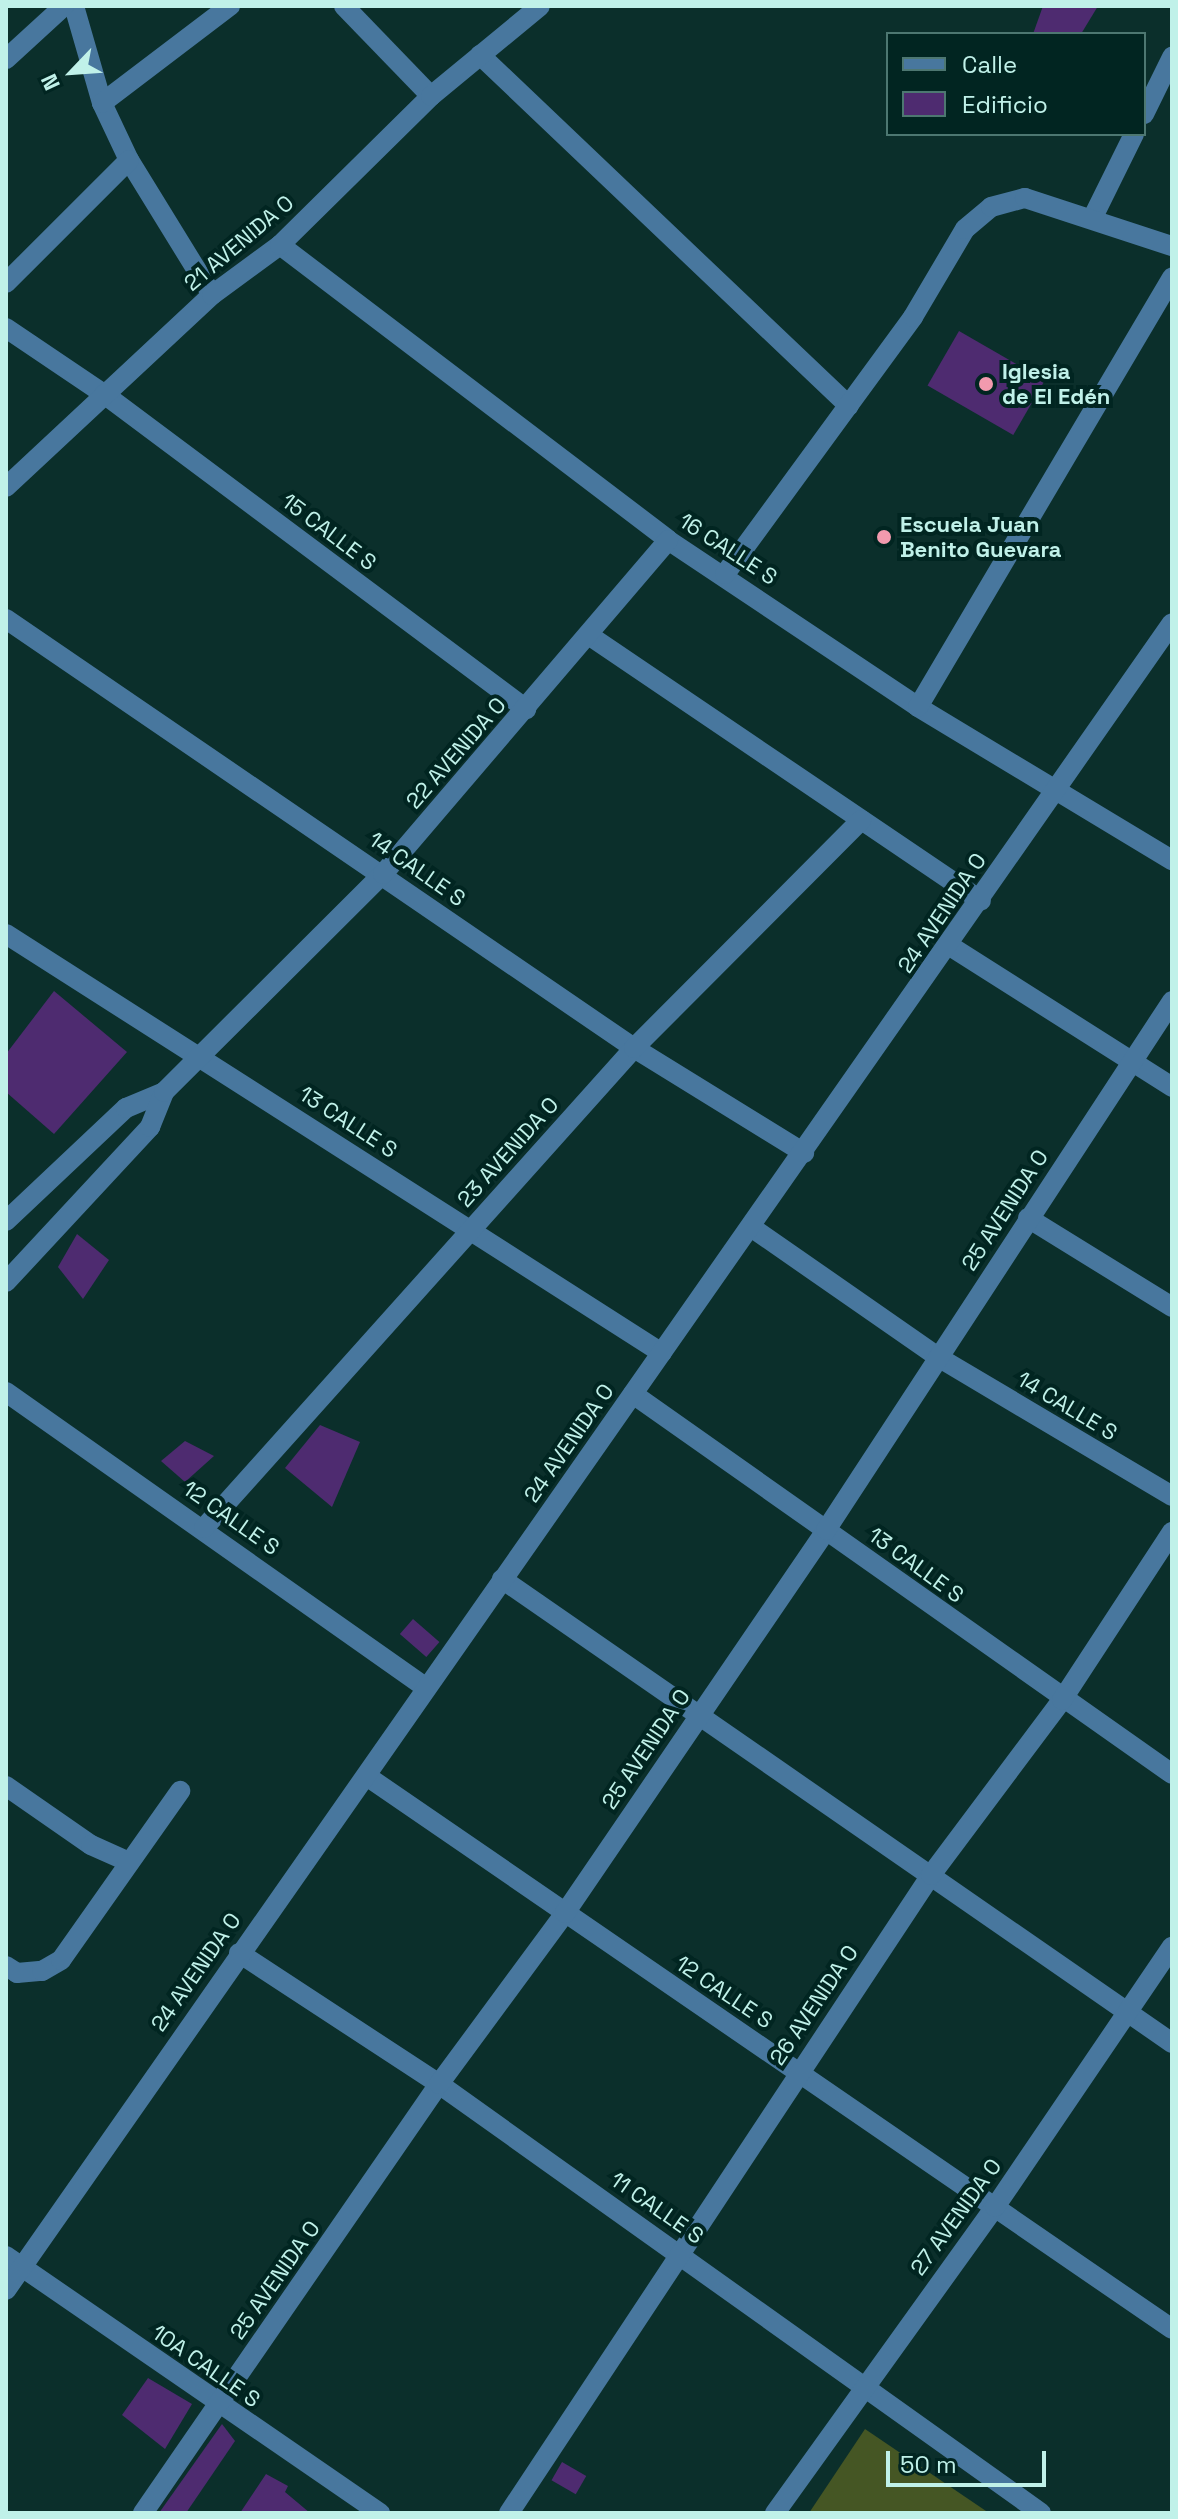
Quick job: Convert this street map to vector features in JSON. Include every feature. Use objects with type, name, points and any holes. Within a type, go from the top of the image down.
[{"type":"street","points":[[6,59],[64,6]]},
{"type":"street","points":[[74,6],[102,103],[129,160],[212,295]]},
{"type":"street","points":[[102,103],[230,6]]},
{"type":"street","points":[[344,6],[431,96]]},
{"type":"street","name":"21 AVENIDA O","points":[[6,487],[212,295],[280,245],[431,96],[540,6]]},
{"type":"street","points":[[480,55],[849,406]]},
{"type":"street","points":[[1146,110],[1172,57]]},
{"type":"street","points":[[1093,217],[1133,136]]},
{"type":"street","points":[[6,283],[129,160]]},
{"type":"street","points":[[725,574],[913,317],[965,229],[991,207],[1025,198],[1093,217],[1172,246]]},
{"type":"street","name":"16 CALLE S","points":[[280,245],[668,540],[725,574],[918,707],[1051,791],[1172,860]]},
{"type":"street","points":[[918,707],[1172,278]]},
{"type":"street","name":"15 CALLE S","points":[[6,328],[104,394],[526,709]]},
{"type":"street","name":"22 AVENIDA O","points":[[164,1092],[383,874],[590,636],[668,540]]},
{"type":"street","name":"14 CALLE S","points":[[6,619],[634,1048],[804,1153]]},
{"type":"street","name":"24 AVENIDA O","points":[[6,2290],[14,2261],[368,1777],[425,1687],[950,946],[1051,791],[1172,623]]},
{"type":"street","points":[[590,636],[981,901]]},
{"type":"street","name":"23 AVENIDA O","points":[[204,1528],[634,1048],[861,820]]},
{"type":"street","name":"13 CALLE S","points":[[6,934],[203,1056],[662,1353]]},
{"type":"street","points":[[950,946],[1172,1087]]},
{"type":"street","name":"25 AVENIDA O","points":[[143,2513],[439,2084],[565,1913],[826,1530],[1172,1001]]},
{"type":"street","points":[[6,1221],[126,1108],[164,1092]]},
{"type":"street","points":[[7,1280],[150,1127],[164,1092]]},
{"type":"street","points":[[1028,1218],[1172,1307]]},
{"type":"street","name":"14 CALLE S","points":[[751,1227],[938,1357],[1172,1496]]},
{"type":"street","name":"12 CALLE S","points":[[6,1392],[204,1528],[425,1687]]},
{"type":"street","name":"13 CALLE S","points":[[633,1394],[1062,1700],[1172,1774]]},
{"type":"street","name":"26 AVENIDA O","points":[[509,2513],[931,1875],[1062,1700],[1172,1532]]},
{"type":"street","points":[[502,1579],[1172,2043]]},
{"type":"street","name":"12 CALLE S","points":[[368,1777],[1172,2329]]},
{"type":"street","points":[[6,1786],[91,1845],[129,1862]]},
{"type":"street","points":[[6,1966],[17,1973],[42,1971],[61,1960],[180,1791]]},
{"type":"street","name":"27 AVENIDA O","points":[[775,2513],[864,2383],[995,2207],[1172,1947]]},
{"type":"street","name":"11 CALLE S","points":[[239,1953],[439,2084],[864,2383],[1041,2513]]},
{"type":"street","name":"10A CALLE S","points":[[14,2261],[218,2405],[380,2513]]},
{"type":"green space","points":[[865,2429],[989,2513],[809,2513]]},
{"type":"building","points":[[1043,6],[1098,6],[1082,32],[1034,32]]},
{"type":"building","name":"Iglesia de El Edén","points":[[959,331],[1045,380],[1013,435],[928,386]]},
{"type":"building","points":[[54,991],[127,1052],[54,1134],[6,1092],[6,1054]]},
{"type":"building","points":[[77,1234],[109,1260],[83,1299],[58,1267]]},
{"type":"building","points":[[320,1425],[360,1442],[332,1507],[285,1468]]},
{"type":"building","points":[[185,1441],[214,1456],[185,1482],[161,1461]]},
{"type":"building","points":[[413,1619],[439,1642],[426,1657],[400,1634]]},
{"type":"building","points":[[148,2378],[192,2404],[165,2449],[122,2415]]},
{"type":"building","points":[[222,2424],[235,2441],[186,2513],[159,2513]]},
{"type":"building","points":[[562,2462],[586,2476],[576,2494],[552,2480]]},
{"type":"building","points":[[266,2474],[288,2486],[285,2492],[310,2513],[240,2513]]},
{"type":"place","name":"Iglesia de El Edén","points":[[986,384]]},
{"type":"place","name":"Escuela Juan Benito Guevara","points":[[884,537]]}]
